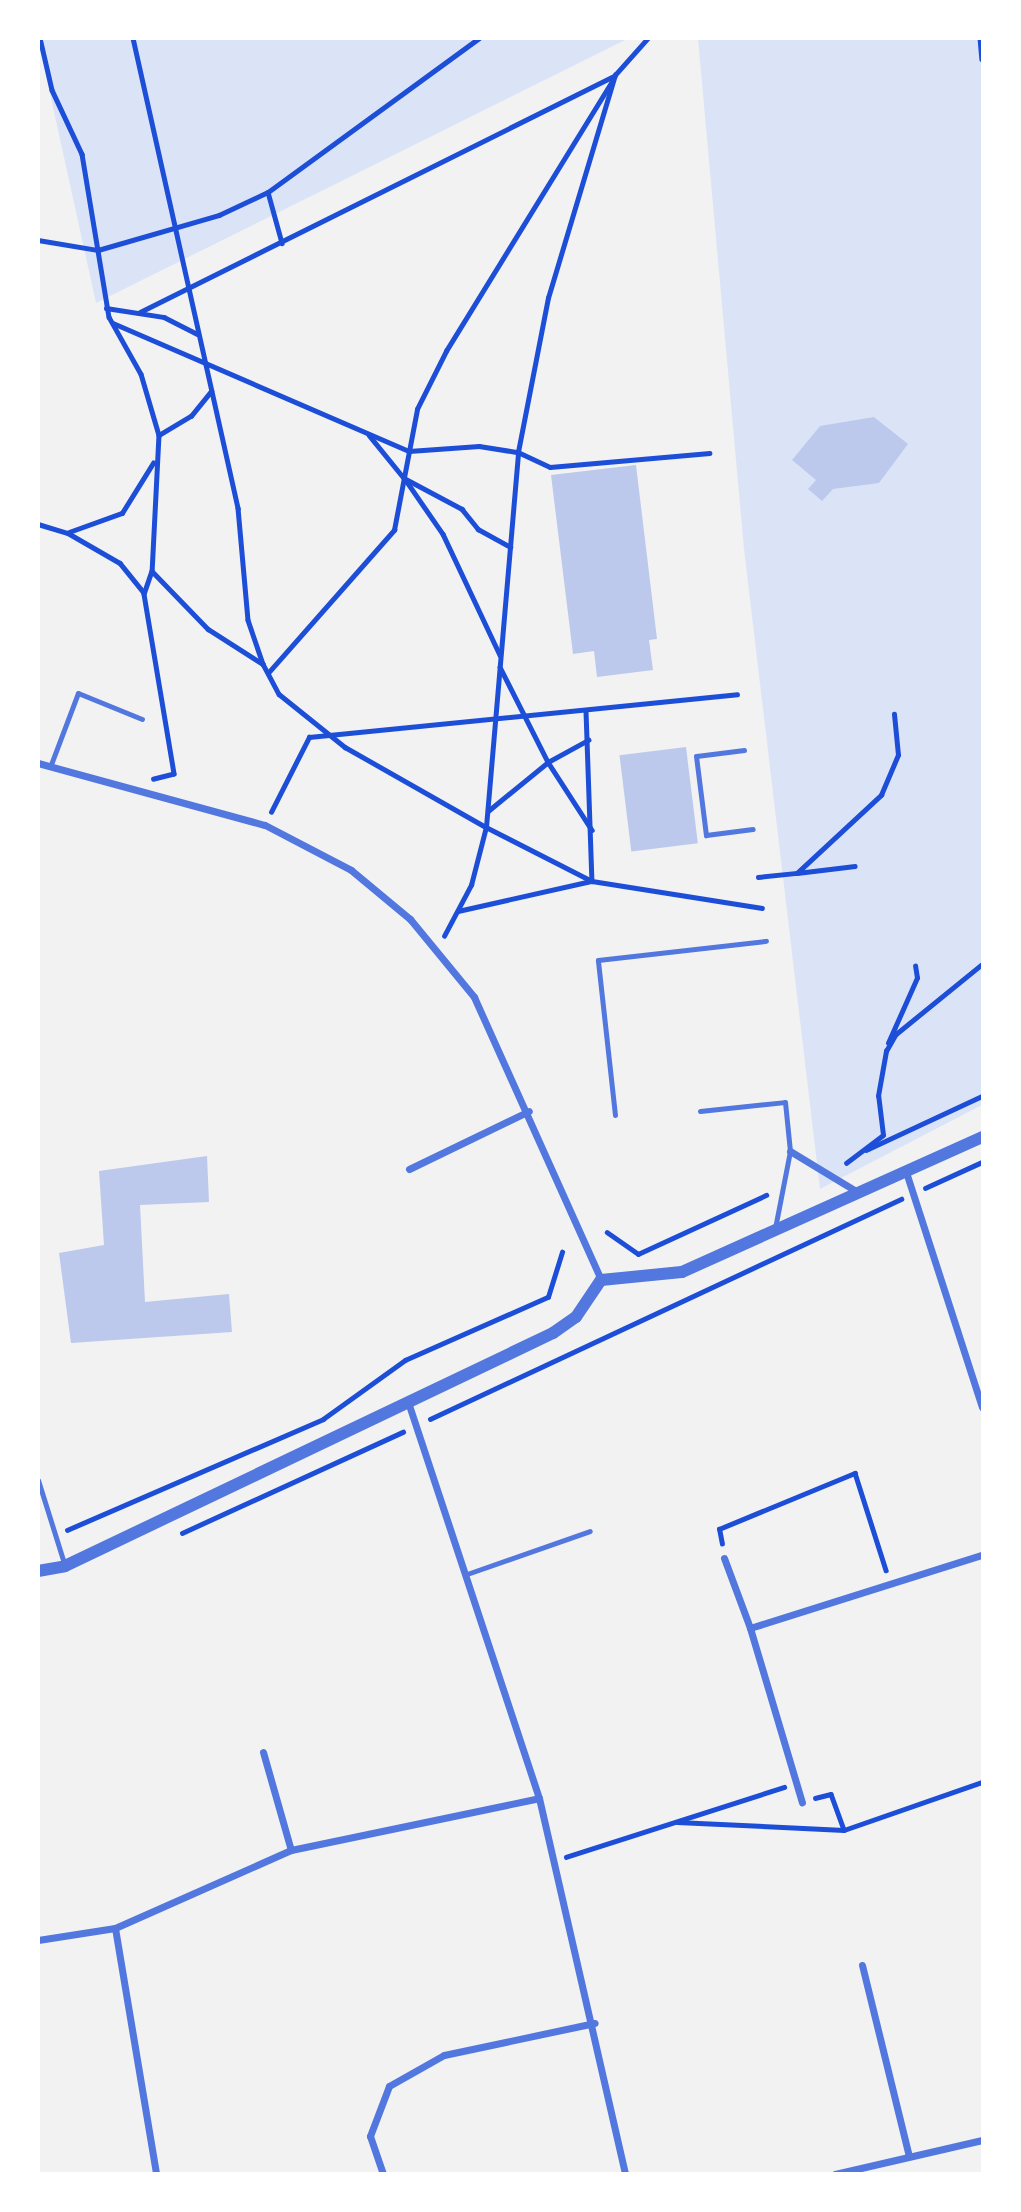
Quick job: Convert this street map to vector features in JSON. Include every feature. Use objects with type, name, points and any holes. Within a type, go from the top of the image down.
[{"type":"street","points":[[38,762],[151,796],[230,811],[265,825],[351,870],[435,950],[474,997],[529,1111],[601,1280]]},
{"type":"street","points":[[409,1169],[529,1111]]},
{"type":"street","points":[[601,1280],[682,1272],[774,1234],[982,1138]]},
{"type":"street","points":[[790,1151],[860,1193]]},
{"type":"street","points":[[906,1172],[982,1407]]},
{"type":"street","points":[[38,1571],[65,1566],[409,1405],[553,1333],[576,1317],[601,1280]]},
{"type":"street","points":[[409,1405],[539,1798],[595,2023],[625,2174]]},
{"type":"street","points":[[750,1628],[982,1555]]},
{"type":"street","points":[[724,1558],[750,1628],[802,1802]]},
{"type":"street","points":[[263,1752],[291,1850]]},
{"type":"street","points":[[38,1940],[115,1928],[291,1850],[539,1798]]},
{"type":"street","points":[[115,1928],[156,2174]]},
{"type":"street","points":[[862,1965],[909,2157]]},
{"type":"street","points":[[383,2174],[370,2136],[389,2086],[444,2055],[595,2023]]},
{"type":"street","points":[[835,2174],[982,2140]]},
{"type":"lane","points":[[50,767],[78,693],[142,719]]},
{"type":"lane","points":[[744,750],[695,756],[706,835],[753,829]]},
{"type":"lane","points":[[615,1115],[598,960],[766,941]]},
{"type":"lane","points":[[700,1111],[785,1102],[790,1151],[774,1234]]},
{"type":"lane","points":[[38,1480],[65,1566]]},
{"type":"lane","points":[[467,1574],[590,1531]]},
{"type":"path","points":[[40,38],[52,90],[82,154],[106,308],[150,395],[159,435],[154,461],[152,571],[144,594]]},
{"type":"path","points":[[133,38],[146,119],[177,228],[188,289],[238,508],[248,620],[263,664],[279,694],[328,733],[486,827],[592,881],[762,908]]},
{"type":"path","points":[[38,240],[98,250],[177,228],[268,192],[479,38]]},
{"type":"path","points":[[268,673],[394,530],[417,409],[446,351],[615,75],[648,38]]},
{"type":"path","points":[[981,38],[982,59]]},
{"type":"path","points":[[140,312],[615,75]]},
{"type":"path","points":[[435,950],[458,911],[486,827],[518,452],[548,298],[615,75]]},
{"type":"path","points":[[268,192],[282,243]]},
{"type":"path","points":[[106,308],[140,312],[198,334]]},
{"type":"path","points":[[112,323],[206,368],[409,451],[479,446],[518,452],[550,467],[709,453]]},
{"type":"path","points":[[159,435],[191,416],[211,391]]},
{"type":"path","points":[[368,434],[404,478],[443,534],[501,656]]},
{"type":"path","points":[[68,533],[92,529],[122,513],[154,461]]},
{"type":"path","points":[[404,478],[463,509],[478,529],[510,547]]},
{"type":"path","points":[[38,524],[68,533],[120,563],[144,594],[174,774],[155,777],[151,796]]},
{"type":"path","points":[[152,571],[208,629],[263,664]]},
{"type":"path","points":[[500,666],[523,717],[548,762],[592,830]]},
{"type":"path","points":[[265,825],[309,737],[737,694]]},
{"type":"path","points":[[586,711],[592,881]]},
{"type":"path","points":[[797,873],[881,795],[898,755],[894,715]]},
{"type":"path","points":[[488,811],[548,762],[587,740]]},
{"type":"path","points":[[758,877],[855,866]]},
{"type":"path","points":[[458,911],[592,881]]},
{"type":"path","points":[[886,1051],[896,1034],[982,964]]},
{"type":"path","points":[[846,1163],[883,1135],[878,1096],[886,1051],[917,978],[915,967]]},
{"type":"path","points":[[860,1152],[982,1096]]},
{"type":"path","points":[[168,1539],[982,1161]]},
{"type":"path","points":[[607,1232],[638,1254],[767,1195]]},
{"type":"path","points":[[56,1535],[323,1419],[405,1360],[548,1297],[562,1252]]},
{"type":"path","points":[[724,1558],[719,1529],[855,1473],[891,1584]]},
{"type":"path","points":[[677,1822],[844,1830],[982,1782]]},
{"type":"path","points":[[555,1861],[795,1783]]},
{"type":"path","points":[[802,1802],[831,1794],[844,1830]]},
{"type":"shaded area","points":[[38,39],[627,39],[96,303]]},
{"type":"shaded area","points":[[698,39],[982,39],[982,1105],[820,1189],[744,549]]},
{"type":"building","points":[[874,417],[908,444],[879,483],[833,489],[822,501],[808,489],[816,480],[792,460],[820,426]]},
{"type":"building","points":[[636,465],[657,639],[649,640],[653,670],[597,677],[594,651],[573,654],[551,475]]},
{"type":"building","points":[[686,747],[698,843],[631,851],[619,755]]},
{"type":"building","points":[[207,1156],[209,1202],[140,1205],[145,1302],[229,1294],[232,1332],[71,1343],[59,1253],[104,1245],[99,1171]]}]
